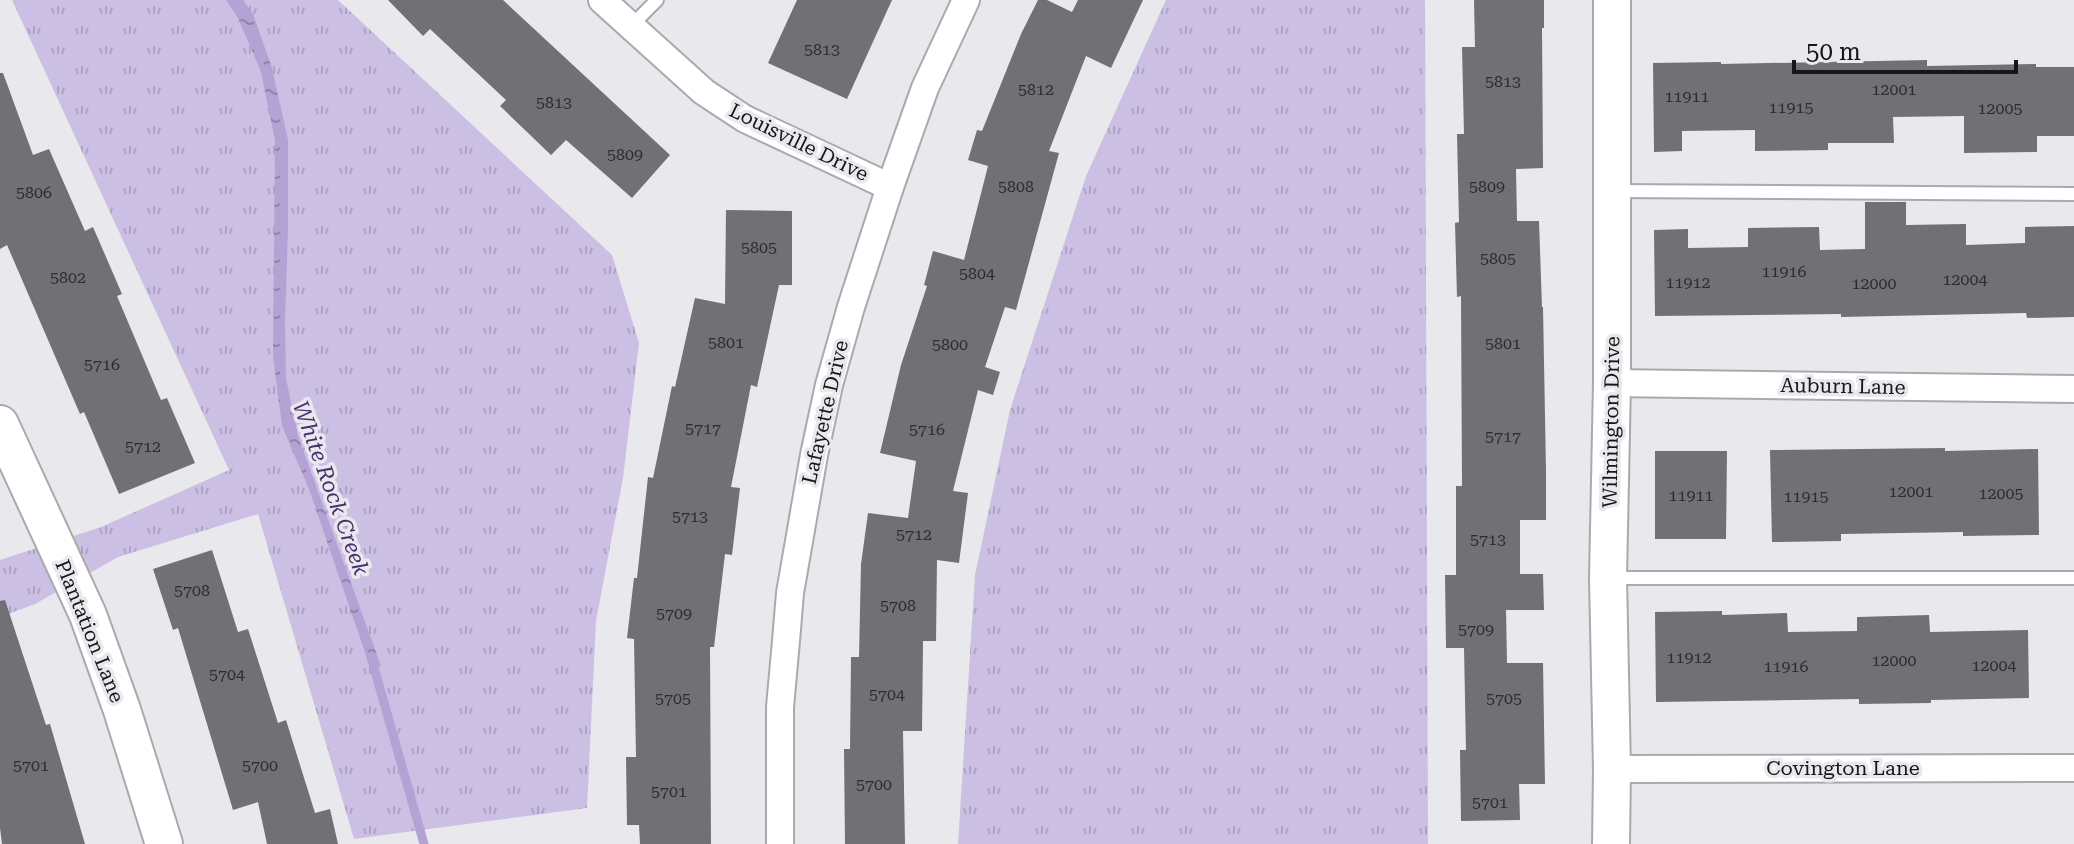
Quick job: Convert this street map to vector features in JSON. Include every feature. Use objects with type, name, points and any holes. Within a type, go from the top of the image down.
[{"type":"street","name":"Louisville Drive","points":[[602,0],[704,92],[745,119],[890,187]]},
{"type":"street","name":"Lafayette Drive","points":[[780,844],[780,707],[790,593],[829,385],[851,307],[925,88],[966,0]]},
{"type":"street","name":"Wilmington Drive","points":[[1611,844],[1608,578],[1612,383],[1612,0]]},
{"type":"street","name":"Auburn Lane","points":[[1612,383],[2074,389]]},
{"type":"street","name":"Plantation Lane","points":[[0,424],[88,615],[164,844]]},
{"type":"street","name":"Covington Lane","points":[[1612,769],[2074,768]]},
{"type":"lane","points":[[630,27],[657,0]]},
{"type":"lane","points":[[1612,191],[2074,194]]},
{"type":"lane","points":[[1608,578],[2074,578]]},
{"type":"green space","points":[[12,0],[338,0],[612,255],[639,343],[623,478],[596,621],[587,808],[354,839],[258,514],[118,557],[35,604],[0,617],[0,560],[101,527],[229,470]]},
{"type":"green space","points":[[1166,0],[1425,0],[1428,844],[958,844],[975,575],[1010,410],[1086,176]]},
{"type":"water","points":[[226,0],[243,0],[253,14],[272,68],[288,140],[286,378],[298,436],[381,666],[371,670],[309,489],[282,426],[273,356],[275,140],[261,72],[238,18]]},
{"type":"building","points":[[388,0],[503,0],[670,155],[632,198],[566,140],[551,155],[500,106],[506,100],[430,29],[423,36]]},
{"type":"building","points":[[797,0],[892,0],[847,99],[768,63]]},
{"type":"building","points":[[1038,0],[1047,0],[1072,12],[1078,0],[1143,0],[1111,68],[1086,56],[1049,151],[1059,153],[1016,310],[1005,307],[985,367],[1000,372],[993,395],[978,390],[953,491],[968,493],[959,563],[937,560],[936,641],[923,641],[922,731],[903,731],[905,844],[845,844],[844,749],[850,749],[851,657],[859,657],[861,564],[868,513],[908,518],[916,461],[880,453],[901,365],[927,286],[924,285],[933,251],[964,260],[988,166],[968,160],[977,130],[982,131]]},
{"type":"building","points":[[1474,0],[1544,0],[1543,168],[1516,169],[1517,221],[1539,221],[1546,471],[1546,520],[1520,520],[1520,574],[1543,574],[1544,610],[1506,610],[1507,663],[1543,663],[1545,784],[1519,784],[1520,820],[1461,821],[1460,750],[1466,750],[1464,648],[1446,648],[1445,575],[1456,575],[1456,486],[1462,486],[1461,296],[1457,297],[1455,223],[1459,222],[1457,134],[1464,134],[1462,47],[1475,47]]},
{"type":"building","points":[[1927,60],[1927,66],[2036,64],[2036,67],[2074,67],[2074,136],[2037,136],[2037,152],[1964,153],[1964,116],[1893,117],[1894,143],[1828,143],[1828,150],[1755,151],[1755,130],[1682,131],[1682,151],[1654,152],[1653,63]]},
{"type":"building","points":[[0,73],[3,73],[33,155],[49,149],[85,231],[93,227],[122,294],[117,296],[161,400],[167,398],[195,463],[119,494],[84,412],[80,414],[7,245],[0,249]]},
{"type":"building","points":[[1865,202],[1906,202],[1906,225],[1966,224],[1966,245],[2025,243],[2025,227],[2074,226],[2074,317],[2027,318],[2026,313],[1841,317],[1841,314],[1655,316],[1654,230],[1688,229],[1688,248],[1748,247],[1748,228],[1819,227],[1820,250],[1865,249]]},
{"type":"building","points":[[726,210],[792,211],[792,285],[779,285],[757,387],[751,385],[731,487],[740,488],[732,555],[725,554],[714,647],[710,647],[711,844],[640,844],[639,825],[627,825],[626,757],[636,757],[634,639],[627,638],[634,578],[637,578],[648,477],[653,478],[672,386],[675,387],[695,298],[725,304]]},
{"type":"building","points":[[1945,448],[1945,451],[2038,449],[2039,535],[1963,536],[1963,532],[1841,534],[1841,541],[1772,542],[1770,450]]},
{"type":"building","points":[[1655,451],[1727,451],[1726,539],[1655,539]]},
{"type":"building","points":[[212,550],[238,632],[248,629],[278,723],[286,720],[315,813],[330,809],[338,844],[267,844],[258,802],[233,810],[178,628],[173,630],[153,569]]},
{"type":"building","points":[[5,600],[46,725],[50,724],[85,844],[2,844],[0,601]]},
{"type":"building","points":[[1722,611],[1722,615],[1787,613],[1788,632],[1857,631],[1857,617],[1929,615],[1930,632],[2028,630],[2029,698],[1859,704],[1859,699],[1656,702],[1655,612]]},
{"type":"waterway","name":"White Rock Creek","points":[[371,657],[424,844]]}]
